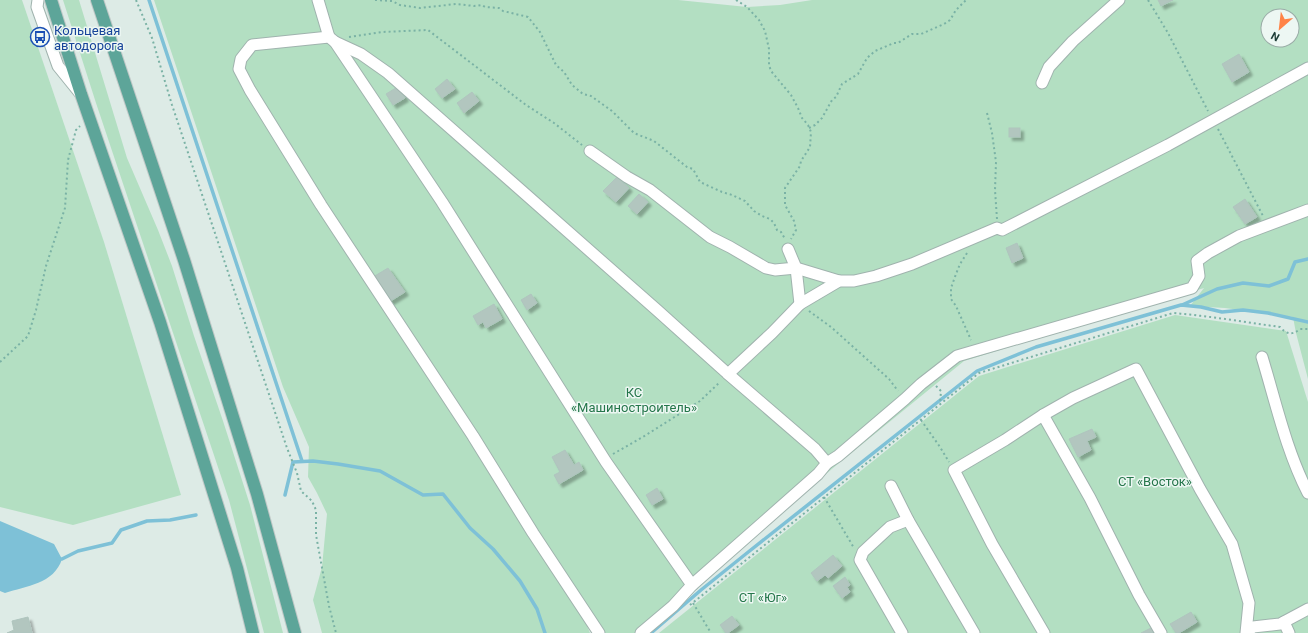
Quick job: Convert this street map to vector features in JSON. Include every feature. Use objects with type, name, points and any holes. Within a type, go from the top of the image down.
[{"type":"main road","points":[[51,0],[81,94],[160,322],[236,568],[253,633]]},
{"type":"main road","points":[[97,0],[184,260],[257,494],[295,633]]},
{"type":"lane","points":[[38,0],[37,7],[58,66],[81,94]]},
{"type":"lane","points":[[318,0],[332,39],[442,202],[604,459],[692,584]]},
{"type":"lane","points":[[1042,83],[1049,67],[1073,41],[1119,0]]},
{"type":"lane","points":[[599,633],[533,533],[473,436],[321,205],[250,90],[239,69],[241,59],[252,45],[332,39],[361,54],[388,73],[658,310],[815,450],[827,463]]},
{"type":"lane","points":[[590,151],[627,177],[650,190],[710,237],[730,246],[766,268],[775,270],[796,268],[839,281],[854,281],[876,276],[912,264],[997,228],[1002,230],[1161,149],[1308,68]]},
{"type":"lane","points":[[641,633],[673,606],[692,584],[818,474],[827,463],[838,456],[921,384],[957,356],[1192,288],[1199,276],[1197,261],[1208,253],[1238,236],[1308,210]]},
{"type":"lane","points":[[789,247],[796,268],[800,304]]},
{"type":"lane","points":[[728,374],[800,304],[839,281]]},
{"type":"lane","points":[[1262,357],[1287,444],[1308,493]]},
{"type":"lane","points":[[1044,633],[992,544],[954,470],[1073,398],[1136,370],[1200,490],[1232,544],[1249,603],[1246,633]]},
{"type":"lane","points":[[1043,415],[1090,498],[1139,595],[1161,633]]},
{"type":"lane","points":[[891,486],[908,520],[974,633]]},
{"type":"lane","points":[[902,633],[860,560],[863,552],[890,527],[908,520]]},
{"type":"lane","points":[[1246,633],[1253,627],[1280,624],[1308,609]]},
{"type":"lane","points":[[1284,622],[1288,633]]},
{"type":"path","points":[[136,0],[152,38],[172,105],[301,491],[312,501],[316,510],[318,542],[329,606],[336,633]]},
{"type":"path","points":[[375,0],[392,1],[400,5],[420,8],[456,4],[474,6],[482,5],[485,7],[499,8],[503,11],[528,17],[540,32],[556,65],[564,72],[572,85],[583,94],[591,96],[612,111],[634,133],[654,141],[687,167],[693,169],[700,182],[722,192],[732,194],[745,201],[754,211],[762,216],[770,218],[774,223],[776,230],[781,232],[789,247]]},
{"type":"path","points":[[736,0],[747,7],[759,20],[765,31],[769,49],[770,71],[791,95],[802,118],[811,132],[810,146],[801,161],[800,166],[785,188],[785,205],[794,221],[796,230],[789,247]]},
{"type":"path","points":[[809,128],[815,125],[822,118],[832,100],[836,97],[842,84],[860,72],[867,58],[873,53],[884,47],[898,43],[912,34],[922,34],[944,24],[950,20],[956,10],[966,0]]},
{"type":"path","points":[[332,39],[382,32],[428,30],[526,105],[554,122],[590,151]]},
{"type":"path","points":[[987,113],[992,133],[996,162],[995,190],[997,228]]},
{"type":"path","points":[[0,362],[28,336],[36,310],[46,266],[65,208],[68,160],[76,130],[90,117]]},
{"type":"path","points":[[972,238],[967,254],[960,264],[951,288],[951,299],[969,333],[975,351]]},
{"type":"path","points":[[800,304],[831,327],[889,379],[905,399]]},
{"type":"path","points":[[687,607],[979,373],[1173,313],[1196,314],[1280,328],[1291,334],[1296,333],[1300,329],[1308,329]]},
{"type":"path","points":[[604,459],[700,401],[728,374]]},
{"type":"path","points":[[940,405],[941,396]]},
{"type":"path","points":[[921,420],[940,446],[954,470]]},
{"type":"path","points":[[824,497],[860,560]]},
{"type":"path","points":[[693,603],[711,633]]},
{"type":"green space","points":[[0,0],[22,0],[104,242],[181,495],[73,525],[0,507]]},
{"type":"green space","points":[[63,0],[79,0],[127,158],[172,266],[250,505],[283,633],[264,633],[229,500]]},
{"type":"green space","name":"КС «Машиностроитель»","points":[[154,0],[678,0],[747,7],[780,5],[812,0],[1308,0],[1308,379],[1293,317],[1225,308],[1190,306],[1204,288],[964,361],[833,468],[641,633],[593,633],[587,626],[590,633],[322,633],[313,600],[322,567],[327,514],[308,477],[309,447],[283,387]]},
{"type":"green space","name":"СТ «Восток»","points":[[1175,315],[1286,331],[1308,402],[1308,633],[659,633],[979,376]]},
{"type":"water","points":[[0,521],[54,544],[62,559],[53,574],[30,586],[5,593],[0,591]]},
{"type":"building","points":[[1158,0],[1173,0],[1161,6]]},
{"type":"building","points":[[1239,54],[1249,72],[1232,82],[1222,64]]},
{"type":"building","points":[[447,79],[455,89],[442,98],[435,89]]},
{"type":"building","points":[[399,86],[405,98],[393,105],[386,94]]},
{"type":"building","points":[[472,92],[479,101],[464,113],[457,103]]},
{"type":"building","points":[[1009,128],[1020,128],[1020,137],[1009,137]]},
{"type":"building","points":[[617,177],[629,188],[616,202],[603,191]]},
{"type":"building","points":[[639,194],[648,202],[637,214],[628,206]]},
{"type":"building","points":[[1245,199],[1257,217],[1245,224],[1233,207]]},
{"type":"building","points":[[1017,243],[1023,258],[1012,263],[1006,248]]},
{"type":"building","points":[[388,268],[405,292],[389,302],[373,277]]},
{"type":"building","points":[[531,294],[537,303],[527,310],[521,300]]},
{"type":"building","points":[[494,304],[502,319],[486,328],[483,322],[478,325],[473,316]]},
{"type":"building","points":[[1092,429],[1096,437],[1087,441],[1091,450],[1078,457],[1069,439]]},
{"type":"building","points":[[565,450],[574,465],[579,462],[583,470],[559,484],[554,475],[560,472],[552,457]]},
{"type":"building","points":[[657,488],[663,499],[652,505],[646,495]]},
{"type":"building","points":[[833,555],[842,566],[828,578],[825,575],[817,581],[811,573]]},
{"type":"building","points":[[845,577],[850,585],[847,587],[850,592],[842,598],[833,586]]},
{"type":"building","points":[[1191,612],[1197,622],[1179,633],[1176,633],[1170,624]]},
{"type":"building","points":[[732,616],[739,625],[726,633],[720,625]]},
{"type":"building","points":[[28,617],[32,633],[7,633],[14,630],[12,621]]},
{"type":"building","points":[[1151,628],[1154,633],[1141,633]]},
{"type":"waterway","points":[[149,0],[302,461]]},
{"type":"waterway","points":[[1182,305],[1217,289],[1243,283],[1269,286],[1288,279],[1295,262],[1308,259]]},
{"type":"waterway","points":[[651,633],[747,553],[977,371],[1036,347],[1181,305],[1201,307],[1222,312],[1243,310],[1268,313],[1308,322]]},
{"type":"waterway","points":[[285,495],[293,462],[313,461],[380,471],[423,495],[443,494],[470,528],[493,549],[520,581],[537,609],[545,633]]},
{"type":"waterway","points":[[58,559],[62,559],[78,551],[112,543],[121,530],[147,521],[170,520],[196,515]]},
{"type":"place","name":"Кольцевая автодорога","points":[[40,37]]},
{"type":"park label","name":"СТ «Юг»","points":[[763,597]]}]
